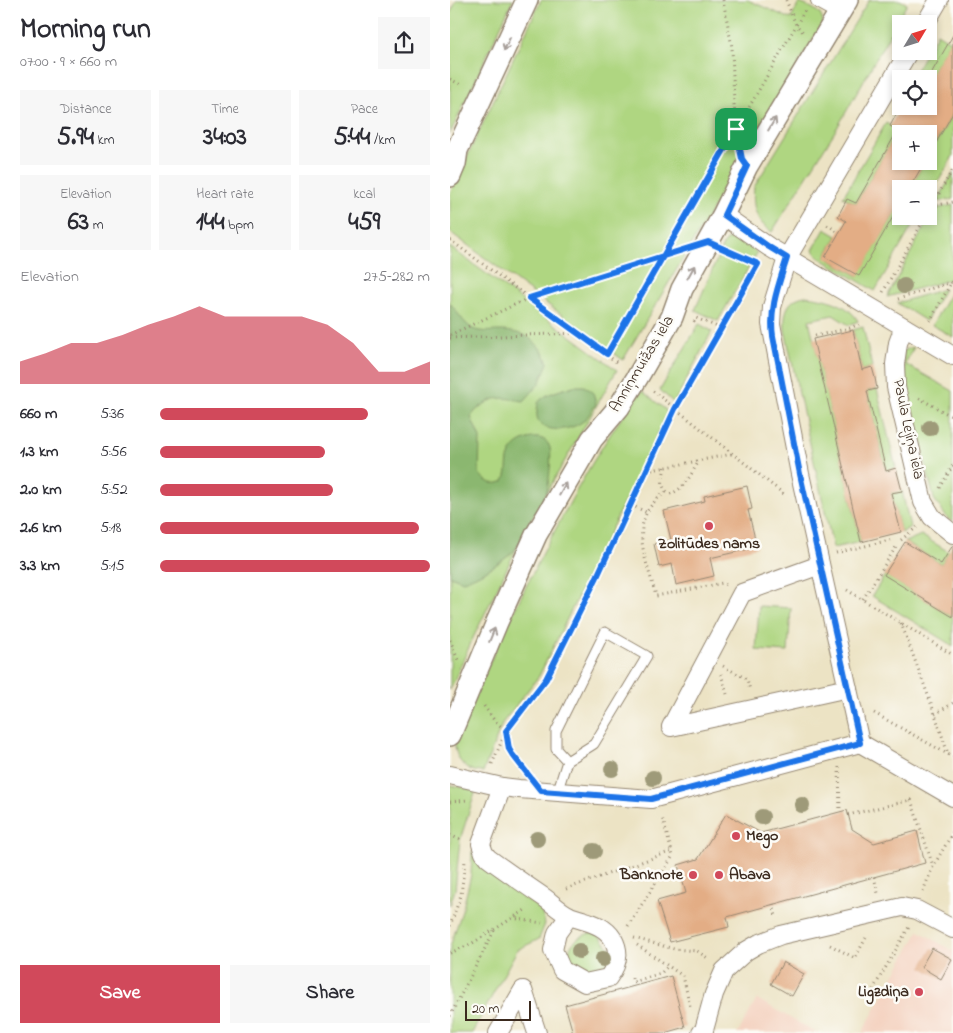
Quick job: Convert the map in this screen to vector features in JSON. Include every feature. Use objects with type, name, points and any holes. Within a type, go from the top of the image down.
[{"type":"street","points":[[450,176],[455,164],[457,150],[528,0]]},
{"type":"street","points":[[930,15],[939,0]]},
{"type":"street","points":[[813,4],[843,6]]},
{"type":"street","name":"Anniņmuižas iela","points":[[450,735],[536,535],[592,439],[619,407],[638,378],[672,317],[682,289],[724,215],[747,166],[843,6]]},
{"type":"street","points":[[860,743],[808,508],[771,324],[772,307],[787,258],[903,60]]},
{"type":"street","points":[[724,215],[769,247],[953,356]]},
{"type":"street","name":"Paula Lejiņa iela","points":[[904,327],[898,343],[895,364],[896,387],[923,502],[932,517],[953,534]]},
{"type":"street","points":[[820,561],[742,593],[671,727],[848,688]]},
{"type":"street","points":[[450,775],[493,785],[549,792],[651,799],[860,743],[953,797]]},
{"type":"street","points":[[493,785],[481,844],[484,853],[488,858],[569,916],[590,921],[605,930],[613,938],[618,958],[615,968],[608,978],[585,983],[562,970],[553,950],[557,933],[569,916]]},
{"type":"street","points":[[701,1033],[704,1030],[714,994],[724,971],[746,951],[781,934],[902,907],[917,910],[953,929]]},
{"type":"street","points":[[498,1033],[523,990],[537,1033]]},
{"type":"lane","points":[[549,792],[567,762],[594,744],[647,656],[604,632],[556,731],[556,749],[567,762]]},
{"type":"path","points":[[723,0],[732,47],[736,129],[742,159],[747,166]]},
{"type":"path","points":[[786,0],[796,25],[818,46]]},
{"type":"path","points":[[607,354],[796,25],[813,4]]},
{"type":"path","points":[[937,197],[953,169]]},
{"type":"path","points":[[937,205],[953,202]]},
{"type":"path","points":[[879,298],[921,225]]},
{"type":"path","points":[[830,227],[839,232]]},
{"type":"path","points":[[450,240],[619,364]]},
{"type":"path","points":[[450,336],[529,298],[708,242],[759,263],[675,409],[631,505],[546,679],[506,731],[493,785]]},
{"type":"path","points":[[894,301],[952,281]]},
{"type":"path","points":[[927,326],[952,281]]},
{"type":"path","points":[[815,336],[850,328],[866,321]]},
{"type":"path","points":[[450,336],[577,333]]},
{"type":"path","points":[[896,387],[953,417]]},
{"type":"path","points":[[652,390],[788,498],[808,508]]},
{"type":"path","points":[[647,471],[732,454]]},
{"type":"path","points":[[665,467],[662,481],[663,487],[670,494],[685,485],[699,461]]},
{"type":"path","points":[[666,492],[657,498],[646,512],[641,531],[656,596],[723,583],[742,593]]},
{"type":"path","points":[[631,505],[646,512]]},
{"type":"path","points":[[820,561],[890,540]]},
{"type":"path","points":[[862,599],[896,547]]},
{"type":"path","points":[[846,590],[953,655]]},
{"type":"path","points":[[901,623],[948,754]]},
{"type":"path","points":[[450,640],[457,660],[474,680],[481,702],[494,720],[506,731],[509,749],[512,754],[549,792]]},
{"type":"path","points":[[732,714],[718,664],[747,679],[754,708]]},
{"type":"path","points":[[935,714],[953,703]]},
{"type":"path","points":[[852,708],[865,708],[953,757]]},
{"type":"path","points":[[839,760],[840,812]]},
{"type":"path","points":[[916,789],[911,800],[933,867]]},
{"type":"path","points":[[848,815],[911,800]]},
{"type":"path","points":[[626,929],[673,856],[660,811]]},
{"type":"path","points":[[868,998],[911,922],[933,867],[953,832]]},
{"type":"path","points":[[450,954],[471,944],[544,898],[672,851]]},
{"type":"path","points":[[450,926],[461,895],[465,853]]},
{"type":"path","points":[[512,918],[543,923],[557,933]]},
{"type":"path","points":[[450,1016],[495,928]]},
{"type":"path","points":[[826,942],[855,958],[869,933]]},
{"type":"path","points":[[630,937],[674,950],[697,951],[724,971]]},
{"type":"path","points":[[633,982],[661,974],[668,967]]},
{"type":"shaded area","name":"Ligzdiņa","points":[[919,931],[953,951],[953,1033],[862,1033]]},
{"type":"shaded area","points":[[757,999],[817,1033],[738,1033]]},
{"type":"green space","points":[[457,0],[513,0],[450,134],[450,14]]},
{"type":"green space","points":[[541,0],[748,0],[791,19],[799,3],[817,11],[823,22],[623,360],[450,232],[450,193]]},
{"type":"green space","points":[[869,0],[900,0],[907,4],[901,15],[892,15],[892,31],[837,128],[772,232],[758,218],[754,207],[754,187]]},
{"type":"green space","points":[[938,34],[950,41],[933,70],[916,70],[922,60],[938,60]]},
{"type":"green space","points":[[953,113],[953,156],[937,184],[937,180],[914,180],[920,170],[937,170],[937,141]]},
{"type":"green space","points":[[886,123],[892,126],[892,140],[856,203],[843,197]]},
{"type":"green space","points":[[953,173],[953,199],[937,202]]},
{"type":"green space","points":[[953,205],[953,272],[949,280],[887,297],[925,225],[937,225],[937,208]]},
{"type":"green space","points":[[892,218],[892,225],[913,225],[875,291],[818,257],[813,250],[825,229],[837,236],[825,257],[858,276]]},
{"type":"green space","points":[[735,239],[746,243],[757,253],[718,321],[695,310],[723,245],[727,240]]},
{"type":"green space","points":[[450,247],[617,370],[528,525],[450,690]]},
{"type":"green space","points":[[944,289],[926,321],[897,303]]},
{"type":"green space","points":[[953,289],[953,337],[932,325]]},
{"type":"green space","points":[[805,296],[835,302],[848,310],[858,321],[849,325],[833,315],[809,320],[861,542],[833,548],[785,330],[785,318],[790,304],[794,300]]},
{"type":"green space","points":[[450,303],[463,320],[473,329],[509,331],[524,335],[536,343],[545,355],[548,363],[539,384],[524,401],[502,398],[492,400],[474,412],[471,417],[480,438],[479,473],[487,481],[496,483],[504,481],[510,453],[517,445],[527,439],[543,439],[551,452],[546,493],[517,547],[507,557],[492,567],[463,581],[450,576]]},
{"type":"green space","points":[[699,324],[712,331],[674,403],[660,390]]},
{"type":"green space","points":[[863,327],[872,367],[862,370],[853,330]]},
{"type":"green space","points":[[914,347],[905,364],[953,391],[953,522],[947,518],[934,499],[908,392],[903,357],[904,350]]},
{"type":"green space","points":[[573,386],[584,386],[593,392],[596,404],[586,418],[576,425],[561,429],[546,428],[538,419],[538,403],[549,394]]},
{"type":"green space","points":[[877,389],[896,468],[886,471],[867,391]]},
{"type":"green space","points":[[642,391],[666,410],[667,414],[659,432],[539,676],[503,722],[483,772],[471,770],[462,764],[459,759],[455,743],[489,664],[513,613],[583,479],[617,425]]},
{"type":"green space","points":[[902,491],[910,527],[901,533],[891,493]]},
{"type":"green space","points":[[921,535],[949,552],[941,564],[905,542]]},
{"type":"green space","points":[[885,575],[953,617],[953,646],[872,596]]},
{"type":"green space","points":[[759,606],[791,608],[788,652],[756,650]]},
{"type":"green space","points":[[450,785],[476,790],[460,840],[455,890],[450,905]]},
{"type":"green space","points":[[472,851],[483,867],[541,910],[545,924],[539,939],[517,950],[472,1033],[450,1033],[450,947],[463,908],[471,875]]},
{"type":"green space","points":[[592,933],[599,935],[612,951],[604,971],[591,976],[576,969],[571,964],[569,952],[575,942],[585,935]]},
{"type":"building","points":[[953,35],[953,113],[937,141],[937,125],[890,126],[896,115],[937,115],[937,70],[933,70]]},
{"type":"building","points":[[892,140],[892,170],[920,170],[914,180],[892,180],[892,219],[859,276],[825,257],[846,221],[838,216],[847,199],[856,203]]},
{"type":"building","points":[[853,330],[862,370],[872,367],[875,378],[877,389],[867,391],[886,471],[896,468],[902,491],[891,493],[901,532],[861,542],[813,339]]},
{"type":"building","name":"Zolitūdes nams","points":[[747,486],[752,509],[748,510],[757,547],[710,558],[714,576],[676,585],[672,564],[659,567],[654,544],[671,540],[664,511],[705,501],[704,496]]},
{"type":"building","points":[[905,542],[941,564],[953,545],[953,617],[884,575]]},
{"type":"building","name":"Abava","points":[[847,810],[852,829],[874,843],[917,831],[925,863],[727,917],[729,927],[670,942],[657,901],[686,893],[678,865],[698,859],[726,814],[761,833]]},
{"type":"building","points":[[932,948],[952,959],[941,979],[921,967]]},
{"type":"building","points":[[783,962],[804,974],[792,996],[771,984]]},
{"type":"building","points":[[671,976],[685,1027],[664,1033],[573,1033],[565,1005]]},
{"type":"place","name":"Zolitūdes nams","points":[[709,526]]},
{"type":"place","name":"Mego","points":[[736,836]]},
{"type":"place","name":"Banknote","points":[[693,875]]},
{"type":"place","name":"Abava","points":[[719,875]]},
{"type":"place","name":"Ligzdiņa","points":[[919,992]]},
{"type":"route","points":[[736,129],[663,256],[607,354],[529,298],[663,256],[708,242],[758,264],[675,409],[596,579],[546,679],[506,731],[509,749],[541,791],[651,799],[860,743],[800,474],[771,324],[772,307],[787,258],[724,215],[747,166],[742,159],[736,129]]}]
